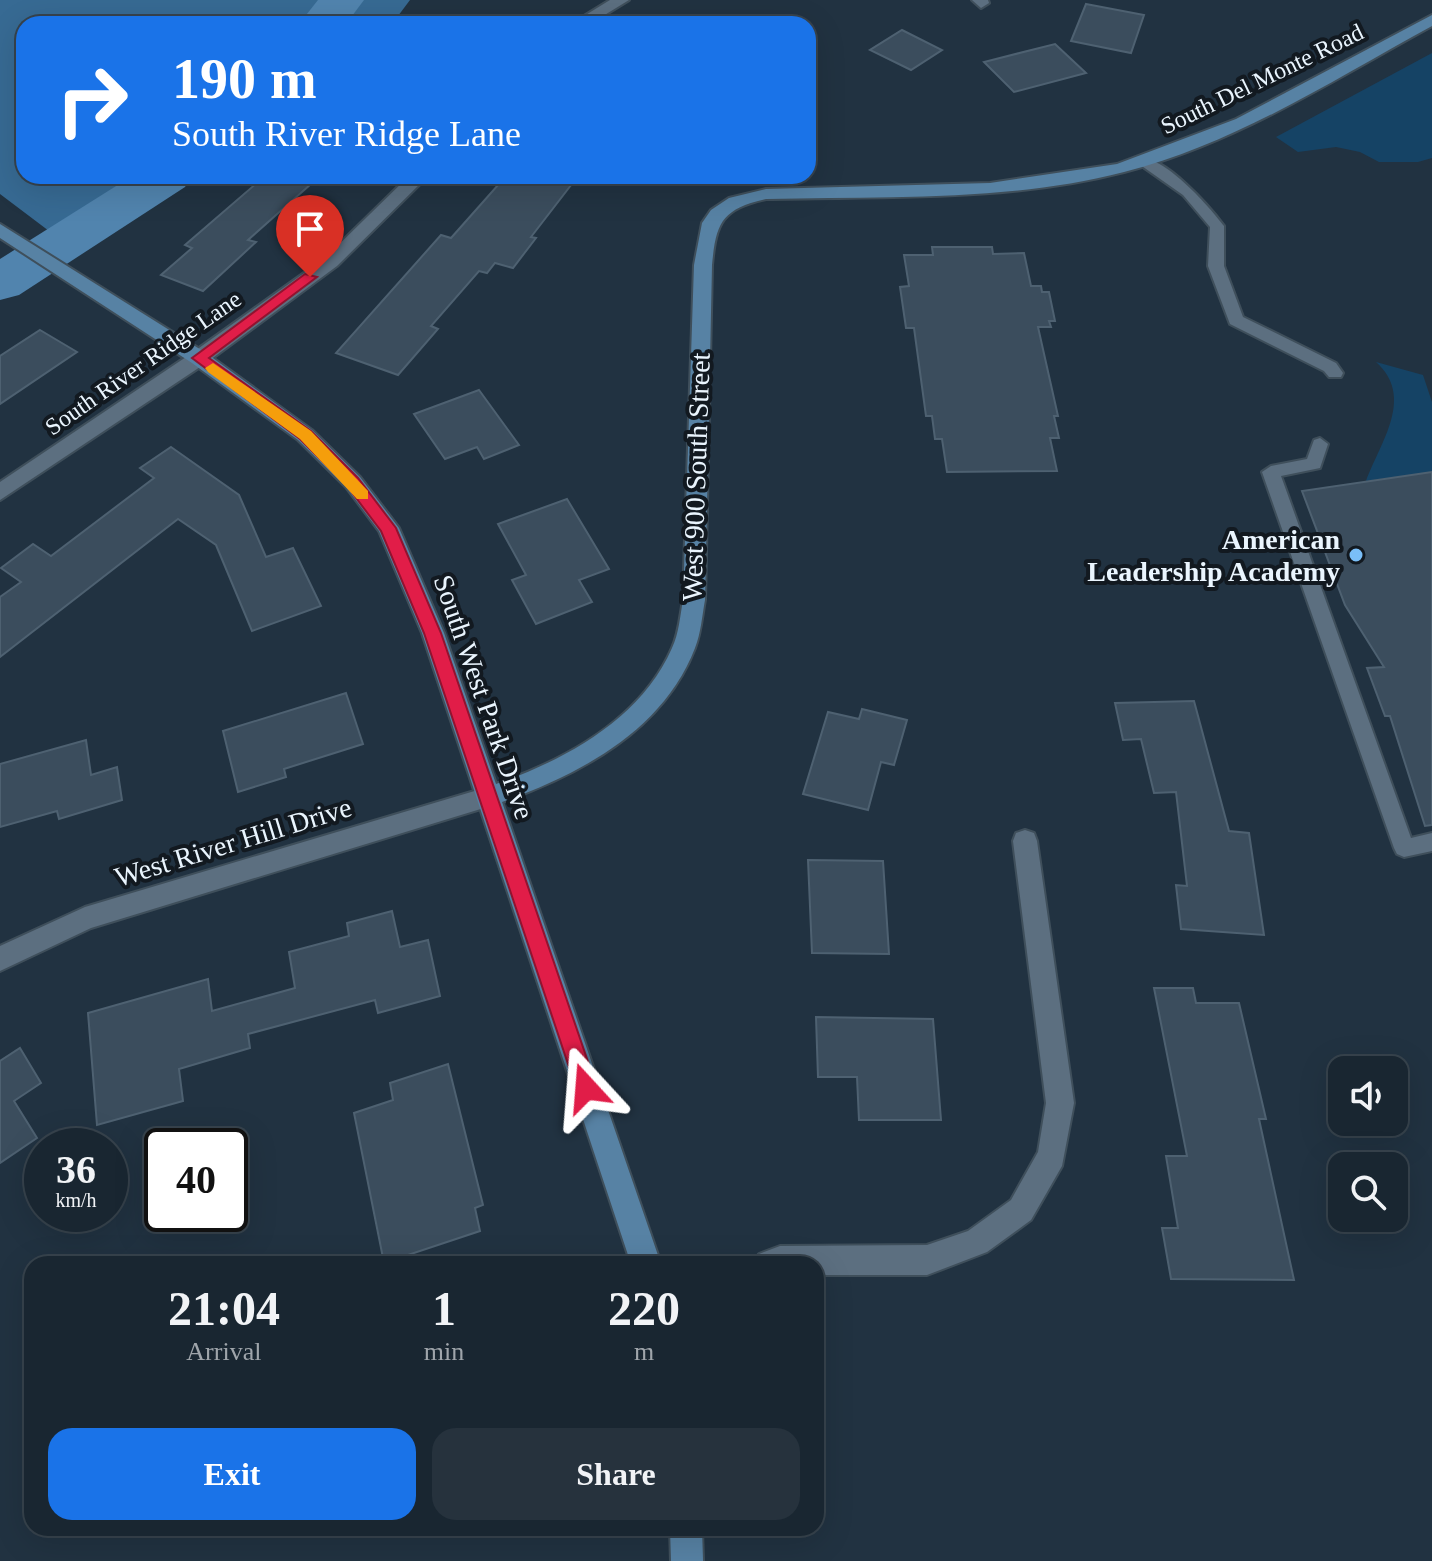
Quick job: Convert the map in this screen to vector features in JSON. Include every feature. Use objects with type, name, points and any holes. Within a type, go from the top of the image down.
[{"type":"street","points":[[593,16],[621,0]]},
{"type":"street","name":"South Del Monte Road","points":[[728,204],[766,194],[937,191],[1119,169],[1183,148],[1230,126],[1432,20]]},
{"type":"street","name":"South River Ridge Lane","points":[[0,492],[199,358],[331,262],[411,184]]},
{"type":"street","name":"West 900 South Street","points":[[488,797],[532,782],[595,750],[652,698],[682,652],[694,600],[705,234],[717,211],[728,204]]},
{"type":"street","name":"South West Park Drive","points":[[0,230],[199,358],[305,435],[353,482],[388,528],[433,633],[643,1256]]},
{"type":"street","name":"West River Hill Drive","points":[[0,959],[85,918],[488,797]]},
{"type":"street","points":[[824,1263],[927,1260],[977,1242],[1021,1210],[1052,1156],[1060,1103],[1025,841]]},
{"type":"street","points":[[686,1536],[687,1561]]},
{"type":"lane","points":[[1144,161],[1188,192],[1217,226],[1216,266],[1236,320],[1330,367],[1335,373]]},
{"type":"lane","points":[[1320,444],[1314,464],[1271,472],[1404,848],[1432,842]]},
{"type":"shaded area","points":[[0,0],[410,0],[398,16],[16,16],[16,184],[122,184],[49,231],[0,194]]},
{"type":"shaded area","points":[[1432,53],[1432,158],[1418,162],[1379,162],[1360,152],[1336,147],[1298,152],[1276,137]]},
{"type":"shaded area","points":[[1376,362],[1423,375],[1432,402],[1432,472],[1366,481],[1386,435],[1394,404],[1393,390],[1387,376]]},
{"type":"building","points":[[1086,4],[1144,15],[1131,53],[1071,41]]},
{"type":"building","points":[[902,30],[942,50],[911,70],[870,50]]},
{"type":"building","points":[[1055,44],[1086,73],[1014,92],[984,62]]},
{"type":"building","points":[[256,184],[311,184],[248,240],[256,242],[203,291],[161,275],[192,248],[185,245]]},
{"type":"building","points":[[499,184],[572,184],[531,237],[536,238],[513,268],[495,263],[487,273],[479,271],[431,326],[438,329],[398,375],[336,353],[441,235],[451,238]]},
{"type":"building","points":[[932,247],[992,247],[993,254],[1024,253],[1031,286],[1041,286],[1042,292],[1049,292],[1055,321],[1049,321],[1051,327],[1038,327],[1058,416],[1054,416],[1059,438],[1050,438],[1057,471],[947,472],[942,439],[935,439],[932,416],[926,416],[914,328],[906,328],[900,287],[909,286],[904,255],[933,255]]},
{"type":"building","points":[[40,330],[77,352],[0,404],[0,356]]},
{"type":"building","points":[[479,390],[519,445],[484,459],[477,447],[445,459],[414,414]]},
{"type":"building","points":[[171,447],[239,495],[266,557],[293,548],[321,606],[252,631],[216,545],[178,519],[0,657],[0,597],[21,582],[1,568],[33,544],[51,556],[154,478],[140,468]]},
{"type":"building","points":[[1432,472],[1432,825],[1425,826],[1390,716],[1385,716],[1367,668],[1384,667],[1345,605],[1302,491]]},
{"type":"building","points":[[567,499],[609,569],[579,580],[592,602],[536,624],[512,580],[526,575],[498,524]]},
{"type":"building","points":[[346,693],[363,744],[284,769],[286,777],[238,792],[223,731]]},
{"type":"building","points":[[1194,701],[1229,831],[1249,833],[1264,935],[1181,929],[1176,885],[1187,886],[1176,792],[1154,793],[1141,739],[1123,740],[1115,703]]},
{"type":"building","points":[[862,709],[907,720],[894,765],[881,762],[868,810],[803,794],[828,712],[859,719]]},
{"type":"building","points":[[86,740],[91,775],[117,767],[122,800],[59,819],[57,811],[0,827],[0,764]]},
{"type":"building","points":[[808,860],[883,861],[889,954],[812,953]]},
{"type":"building","points":[[392,911],[400,947],[428,940],[440,996],[378,1013],[375,1000],[248,1034],[250,1048],[179,1069],[183,1101],[97,1125],[88,1013],[208,979],[212,1011],[295,988],[289,952],[349,936],[347,923]]},
{"type":"building","points":[[1154,988],[1193,988],[1196,1003],[1239,1003],[1266,1119],[1259,1119],[1294,1280],[1171,1279],[1162,1228],[1178,1228],[1166,1156],[1187,1156]]},
{"type":"building","points":[[816,1017],[933,1019],[941,1120],[859,1120],[857,1077],[818,1077]]},
{"type":"building","points":[[20,1048],[41,1083],[14,1101],[31,1128],[24,1128],[24,1147],[0,1163],[0,1061]]},
{"type":"building","points":[[448,1064],[483,1205],[475,1208],[480,1231],[405,1256],[383,1256],[354,1113],[393,1100],[390,1083]]},
{"type":"waterway","points":[[329,16],[342,0]]},
{"type":"waterway","points":[[0,283],[155,184]]},
{"type":"slow traffic","points":[[213,368],[305,435],[363,495]]},
{"type":"place","name":"American Leadership Academy","points":[[1356,555]]},
{"type":"route","points":[[310,277],[199,358],[305,435],[353,482],[388,528],[433,633],[586,1088]]}]
